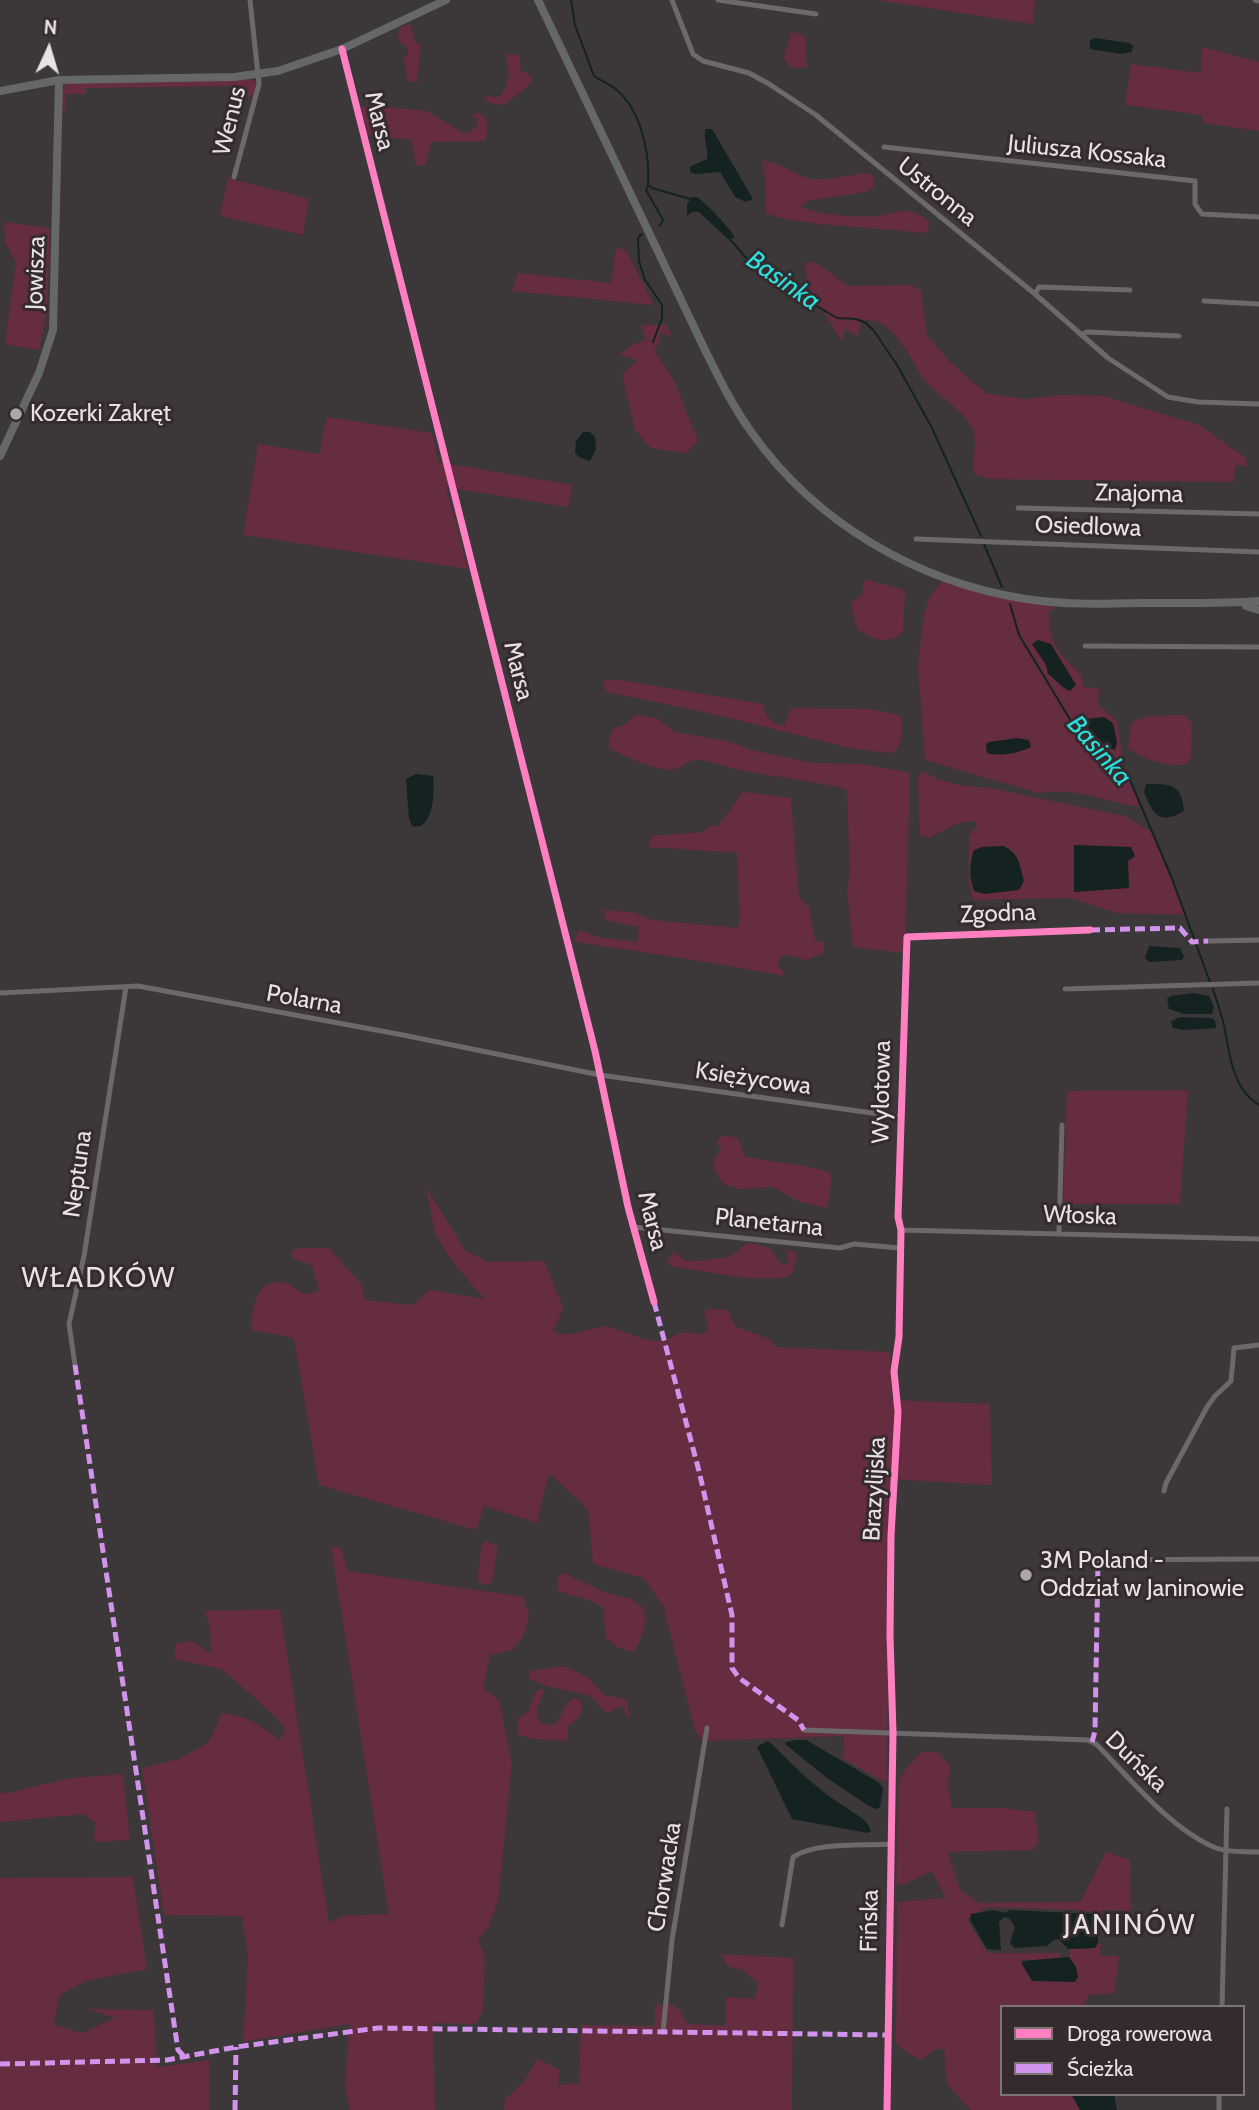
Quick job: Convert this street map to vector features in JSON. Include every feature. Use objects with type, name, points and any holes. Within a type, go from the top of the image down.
[{"type":"main road","points":[[0,91],[59,80],[214,78],[259,74],[298,66],[342,49],[446,0]]},
{"type":"main road","points":[[541,1],[724,387],[762,446],[811,499],[848,529],[886,552],[927,572],[976,589],[1058,603],[1259,601]]},
{"type":"main road","name":"Jowisza","points":[[0,456],[39,373],[53,330],[59,80]]},
{"type":"main road","points":[[1230,603],[1259,609]]},
{"type":"street","name":"Wenus","points":[[234,177],[259,74],[250,0]]},
{"type":"street","name":"Ustronna","points":[[672,0],[693,54],[703,61],[749,74],[816,115],[1035,294],[1108,358],[1168,397],[1198,402],[1259,404]]},
{"type":"street","points":[[718,0],[816,14]]},
{"type":"street","name":"Marsa","points":[[342,49],[600,1075],[654,1302]]},
{"type":"street","name":"Juliusza Kossaka","points":[[884,147],[1195,181],[1195,204],[1202,214],[1259,217]]},
{"type":"street","points":[[1035,294],[1039,287],[1130,290]]},
{"type":"street","points":[[1205,301],[1259,304]]},
{"type":"street","points":[[1081,335],[1087,332],[1179,336]]},
{"type":"street","name":"Znajoma","points":[[1018,508],[1259,514]]},
{"type":"street","name":"Osiedlowa","points":[[916,539],[1259,552]]},
{"type":"street","points":[[1085,646],[1259,648]]},
{"type":"street","name":"Zgodna","points":[[907,937],[1090,930]]},
{"type":"street","name":"Wylotowa","points":[[900,1248],[901,1230],[898,1217],[907,937]]},
{"type":"street","points":[[1208,941],[1259,940]]},
{"type":"street","points":[[1065,989],[1259,983]]},
{"type":"street","name":"Neptuna","points":[[75,1365],[69,1324],[84,1255],[126,987]]},
{"type":"street","name":"Polarna","points":[[0,993],[149,988],[600,1075]]},
{"type":"street","name":"Księżycowa","points":[[600,1075],[901,1117]]},
{"type":"street","points":[[1059,1233],[1062,1125]]},
{"type":"street","name":"Planetarna","points":[[634,1227],[840,1248],[854,1244],[900,1248]]},
{"type":"street","name":"Włoska","points":[[901,1230],[1259,1239]]},
{"type":"street","name":"Brazylijska","points":[[892,1733],[891,1536],[898,1412],[894,1371],[899,1337],[900,1248]]},
{"type":"street","points":[[1164,1491],[1207,1407],[1231,1381],[1234,1348],[1259,1345]]},
{"type":"street","points":[[1097,1560],[1259,1559]]},
{"type":"street","name":"Chorwacka","points":[[663,2032],[673,1940],[707,1728]]},
{"type":"street","name":"Duńska","points":[[804,1730],[1092,1742],[1168,1816],[1215,1847],[1228,1851],[1259,1852]]},
{"type":"street","name":"Fińska","points":[[887,2110],[892,1733]]},
{"type":"street","points":[[1222,2005],[1227,1809]]},
{"type":"street","points":[[782,1925],[793,1857],[802,1851],[816,1849],[891,1844]]},
{"type":"shaded area","points":[[877,0],[1035,0],[1033,24]]},
{"type":"shaded area","points":[[410,23],[415,43],[421,44],[417,82],[408,81],[403,58],[408,56],[408,49],[398,40],[399,28]]},
{"type":"shaded area","points":[[791,33],[805,37],[805,59],[808,63],[806,67],[789,66],[784,57]]},
{"type":"shaded area","points":[[1095,38],[1129,43],[1133,45],[1132,52],[1122,54],[1090,49],[1090,40]]},
{"type":"shaded area","points":[[1202,47],[1259,62],[1259,131],[1203,123],[1202,115],[1125,105],[1131,64],[1201,73]]},
{"type":"shaded area","points":[[516,54],[520,57],[520,70],[531,76],[532,81],[506,104],[495,105],[484,100],[488,96],[500,97],[509,76],[506,55]]},
{"type":"shaded area","points":[[255,81],[255,93],[250,97],[240,98],[239,86],[86,88],[86,94],[65,94],[65,111],[62,110],[62,90],[67,83]]},
{"type":"shaded area","points":[[369,105],[426,111],[464,133],[477,126],[478,120],[474,118],[474,114],[479,113],[486,120],[486,138],[485,141],[431,142],[426,164],[416,165],[411,139],[373,137],[367,133],[361,108]]},
{"type":"shaded area","points":[[706,129],[712,129],[753,199],[746,202],[735,197],[720,172],[691,173],[689,167],[707,159]]},
{"type":"shaded area","points":[[762,161],[775,163],[813,179],[869,173],[875,179],[873,188],[866,192],[807,201],[801,206],[815,212],[850,216],[877,216],[909,211],[929,222],[928,233],[820,224],[780,218],[766,213],[766,182]]},
{"type":"shaded area","points":[[228,178],[309,199],[303,235],[220,216]]},
{"type":"shaded area","points":[[692,197],[697,197],[707,205],[735,238],[728,239],[699,212],[692,212],[687,216],[687,204]]},
{"type":"shaded area","points":[[4,222],[50,228],[47,311],[39,350],[5,344],[16,262],[5,242]]},
{"type":"shaded area","points":[[616,248],[626,250],[654,305],[512,291],[518,273],[611,283]]},
{"type":"shaded area","points":[[813,262],[850,286],[912,285],[921,291],[927,335],[951,363],[987,394],[1026,399],[1062,395],[1103,396],[1199,425],[1246,458],[1247,466],[1235,465],[1234,482],[988,479],[974,474],[975,438],[967,419],[930,386],[899,341],[882,324],[872,320],[861,321],[858,336],[844,329],[844,339],[841,340],[810,290],[804,263]]},
{"type":"shaded area","points":[[641,325],[666,325],[672,336],[660,333],[660,342],[654,350],[674,380],[698,441],[686,453],[651,448],[635,430],[622,374],[637,360],[620,354],[634,344],[646,340]]},
{"type":"shaded area","points":[[326,417],[432,433],[438,462],[573,485],[568,507],[446,487],[468,569],[243,535],[258,444],[320,454]]},
{"type":"shaded area","points":[[583,432],[590,432],[595,437],[596,449],[590,461],[575,453],[576,441]]},
{"type":"shaded area","points":[[867,580],[901,589],[905,593],[903,632],[892,639],[880,640],[858,630],[851,606],[861,595]]},
{"type":"shaded area","points":[[942,581],[1057,608],[1049,611],[1053,640],[1062,655],[1079,673],[1083,687],[1099,688],[1098,705],[1117,721],[1122,753],[1120,770],[1130,780],[1141,807],[1078,793],[1038,793],[925,760],[918,665],[924,614],[930,596]]},
{"type":"shaded area","points":[[1038,640],[1051,644],[1076,685],[1070,691],[1048,674],[1046,665],[1032,644]]},
{"type":"shaded area","points":[[606,680],[763,704],[769,719],[784,726],[791,708],[870,709],[900,715],[902,735],[893,753],[855,749],[708,713],[607,692],[603,684]]},
{"type":"shaded area","points":[[637,715],[656,718],[675,732],[731,742],[751,750],[813,763],[862,764],[910,773],[905,953],[853,947],[847,890],[850,875],[847,790],[699,760],[675,769],[641,763],[609,748],[613,729]]},
{"type":"shaded area","points":[[1184,715],[1192,723],[1191,757],[1187,764],[1156,762],[1128,749],[1133,721],[1147,716]]},
{"type":"shaded area","points":[[1104,717],[1113,723],[1117,742],[1115,750],[1105,747],[1084,725],[1086,719]]},
{"type":"shaded area","points":[[1017,738],[1029,740],[1031,747],[1009,754],[987,753],[986,744],[989,742]]},
{"type":"shaded area","points":[[921,771],[940,780],[964,786],[990,788],[1125,816],[1151,831],[1185,915],[1116,913],[1071,898],[973,900],[969,881],[969,837],[977,825],[974,821],[967,821],[928,838],[920,835],[918,779]]},
{"type":"shaded area","points":[[416,774],[433,776],[433,800],[425,823],[412,826],[406,779]]},
{"type":"shaded area","points":[[1146,784],[1173,787],[1181,795],[1184,811],[1168,817],[1158,815],[1150,806],[1144,792]]},
{"type":"shaded area","points":[[743,792],[791,798],[799,897],[809,907],[815,940],[824,943],[824,953],[807,960],[781,956],[778,964],[785,976],[573,941],[580,930],[597,937],[637,942],[639,927],[605,920],[604,910],[632,912],[652,920],[737,928],[740,919],[737,853],[649,847],[651,836],[704,832],[708,826],[718,826]]},
{"type":"shaded area","points":[[1074,845],[1131,847],[1135,856],[1128,861],[1129,888],[1074,892]]},
{"type":"shaded area","points":[[1003,846],[1016,856],[1020,865],[1024,881],[1019,890],[985,894],[974,891],[970,870],[974,850]]},
{"type":"shaded area","points":[[1149,946],[1180,948],[1184,957],[1182,960],[1149,962],[1145,958]]},
{"type":"shaded area","points":[[1193,993],[1209,996],[1214,1007],[1212,1014],[1184,1014],[1169,1009],[1167,999],[1171,996]]},
{"type":"shaded area","points":[[1181,1017],[1211,1018],[1215,1020],[1216,1028],[1173,1028],[1171,1021]]},
{"type":"shaded area","points":[[1188,1090],[1180,1204],[1063,1204],[1067,1091]]},
{"type":"shaded area","points":[[727,1136],[738,1138],[745,1157],[829,1172],[832,1179],[827,1208],[800,1202],[772,1187],[739,1189],[722,1183],[714,1169],[714,1163],[721,1150],[717,1140]]},
{"type":"shaded area","points":[[426,1187],[465,1250],[487,1262],[544,1261],[563,1308],[553,1332],[567,1335],[605,1326],[647,1340],[667,1341],[679,1334],[703,1334],[708,1326],[704,1313],[707,1309],[728,1310],[736,1327],[770,1339],[776,1347],[890,1352],[892,1400],[990,1404],[992,1485],[890,1479],[887,1783],[843,1759],[844,1736],[705,1741],[695,1731],[664,1608],[644,1578],[593,1564],[588,1509],[549,1473],[537,1523],[484,1506],[476,1530],[319,1485],[294,1338],[251,1330],[254,1305],[261,1290],[274,1282],[284,1283],[308,1294],[319,1290],[312,1266],[293,1258],[291,1251],[299,1248],[329,1248],[361,1284],[365,1300],[414,1305],[429,1290],[484,1299],[450,1258],[435,1233]]},
{"type":"shaded area","points":[[749,1243],[770,1248],[782,1265],[789,1264],[787,1250],[795,1251],[797,1256],[792,1274],[783,1278],[752,1278],[670,1266],[667,1261],[674,1252],[687,1261],[728,1257]]},
{"type":"shaded area","points":[[487,1541],[498,1547],[492,1582],[486,1585],[477,1581],[482,1545]]},
{"type":"shaded area","points":[[331,1546],[341,1548],[348,1571],[523,1597],[529,1615],[523,1637],[512,1650],[490,1655],[483,1688],[499,1700],[512,1764],[498,1901],[488,1928],[478,1940],[485,1956],[483,2010],[476,2024],[433,2023],[435,2110],[350,2110],[345,2087],[349,2024],[243,2042],[248,1957],[242,1916],[164,1915],[142,1768],[179,1759],[209,1742],[222,1713],[253,1722],[279,1740],[286,1731],[275,1716],[222,1669],[174,1659],[176,1644],[192,1641],[211,1653],[210,1625],[204,1611],[280,1609],[329,1923],[342,1916],[389,1914]]},
{"type":"shaded area","points":[[564,1573],[606,1593],[631,1599],[644,1608],[643,1631],[633,1652],[617,1647],[606,1638],[603,1607],[558,1591],[557,1578]]},
{"type":"shaded area","points":[[566,1667],[588,1677],[604,1695],[625,1699],[629,1717],[620,1706],[607,1713],[589,1695],[549,1687],[530,1679],[530,1671]]},
{"type":"shaded area","points":[[540,1689],[544,1691],[537,1710],[539,1723],[557,1723],[568,1701],[575,1698],[580,1700],[581,1712],[568,1726],[566,1741],[532,1739],[517,1734],[518,1719],[529,1711],[534,1694]]},
{"type":"shaded area","points":[[806,1740],[878,1782],[883,1788],[880,1807],[877,1809],[869,1806],[827,1778],[785,1744]]},
{"type":"shaded area","points":[[767,1741],[817,1787],[862,1818],[871,1831],[868,1833],[792,1819],[757,1747]]},
{"type":"shaded area","points":[[921,1752],[937,1752],[950,1765],[948,1786],[952,1808],[1004,1808],[1035,1812],[1039,1841],[1033,1850],[947,1852],[961,1891],[979,1903],[1080,1902],[1106,1852],[1130,1860],[1131,1911],[1102,1910],[1101,1915],[1079,1910],[987,1907],[967,1919],[987,1953],[1060,1953],[1060,1958],[1022,1961],[1076,1967],[1069,1957],[1070,1949],[1094,1948],[1098,1943],[1101,1944],[1100,1956],[1119,1956],[1115,1988],[1117,1993],[1089,1995],[1084,2005],[1000,2005],[1000,2096],[1072,2096],[1080,2110],[971,2110],[947,2084],[944,2049],[935,2049],[922,2060],[896,2044],[897,1902],[946,1898],[932,1871],[903,1885],[896,1883],[899,1780]]},
{"type":"shaded area","points":[[123,1774],[130,1840],[93,1842],[96,1823],[83,1814],[0,1822],[0,1790],[3,1794],[71,1778]]},
{"type":"shaded area","points":[[133,1877],[147,1969],[86,1981],[60,1995],[53,2025],[83,2033],[115,2018],[87,2009],[154,2010],[157,2067],[209,2060],[209,2110],[0,2110],[0,1878]]},
{"type":"shaded area","points":[[994,1910],[1005,1913],[1010,1910],[1095,1914],[1098,1916],[1098,1943],[1095,1948],[1068,1949],[1059,1939],[1047,1946],[1014,1948],[1010,1942],[1015,1927],[1010,1919],[1004,1917],[999,1922],[1001,1950],[987,1949],[970,1920],[971,1914]]},
{"type":"shaded area","points":[[722,1954],[793,1958],[792,2110],[504,2110],[505,2099],[523,2083],[537,2059],[560,2070],[558,2085],[579,2083],[581,2025],[655,2026],[655,2006],[668,2004],[679,2010],[688,2024],[725,2026],[726,1997],[755,1999],[758,1983],[743,1970],[727,1966]]},
{"type":"shaded area","points":[[1069,1957],[1076,1967],[1078,1977],[1075,1982],[1032,1981],[1022,1964],[1022,1961]]},
{"type":"shaded area","points":[[1072,2096],[1114,2096],[1117,2110],[1080,2110]]},
{"type":"waterway","name":"Basinka","points":[[571,0],[575,25],[594,76],[623,96],[637,119],[645,145],[648,185],[690,199]]},
{"type":"waterway","points":[[648,185],[646,190],[663,220],[660,226]]},
{"type":"waterway","points":[[642,234],[638,238],[639,261],[645,280],[662,305],[662,318],[653,342]]},
{"type":"waterway","name":"Basinka","points":[[729,238],[752,265],[783,286],[837,318],[856,319],[866,323],[874,331],[897,365],[931,426],[981,536]]},
{"type":"waterway","points":[[984,544],[1002,587]]},
{"type":"waterway","name":"Basinka","points":[[1010,604],[1019,635],[1071,721],[1130,780],[1171,876],[1210,982]]},
{"type":"waterway","points":[[1213,989],[1233,1068],[1242,1088],[1259,1105]]},
{"type":"marked path","points":[[1090,930],[1180,928],[1192,942],[1208,941]]},
{"type":"marked path","points":[[654,1302],[699,1471],[732,1615],[732,1668],[739,1678],[798,1720],[804,1730]]},
{"type":"marked path","points":[[75,1365],[178,2050],[185,2057]]},
{"type":"marked path","points":[[1092,1742],[1095,1731],[1098,1560]]},
{"type":"marked path","points":[[0,2064],[167,2060],[236,2047],[378,2028],[888,2035]]},
{"type":"marked path","points":[[235,2110],[236,2047]]},
{"type":"cycle path","points":[[342,49],[595,1051],[628,1207],[654,1302]]},
{"type":"cycle path","points":[[887,2110],[893,1733],[891,1536],[898,1412],[894,1371],[899,1337],[901,1230],[898,1217],[907,937],[1090,930]]},
{"type":"place","name":"Kozerki Zakręt","points":[[16,414]]},
{"type":"place","name":"3M Poland - Oddział w Janinowie","points":[[1026,1575]]},
{"type":"district","name":"WŁADKÓW","points":[[99,1279]]},
{"type":"district","name":"JANINÓW","points":[[1130,1926]]}]
